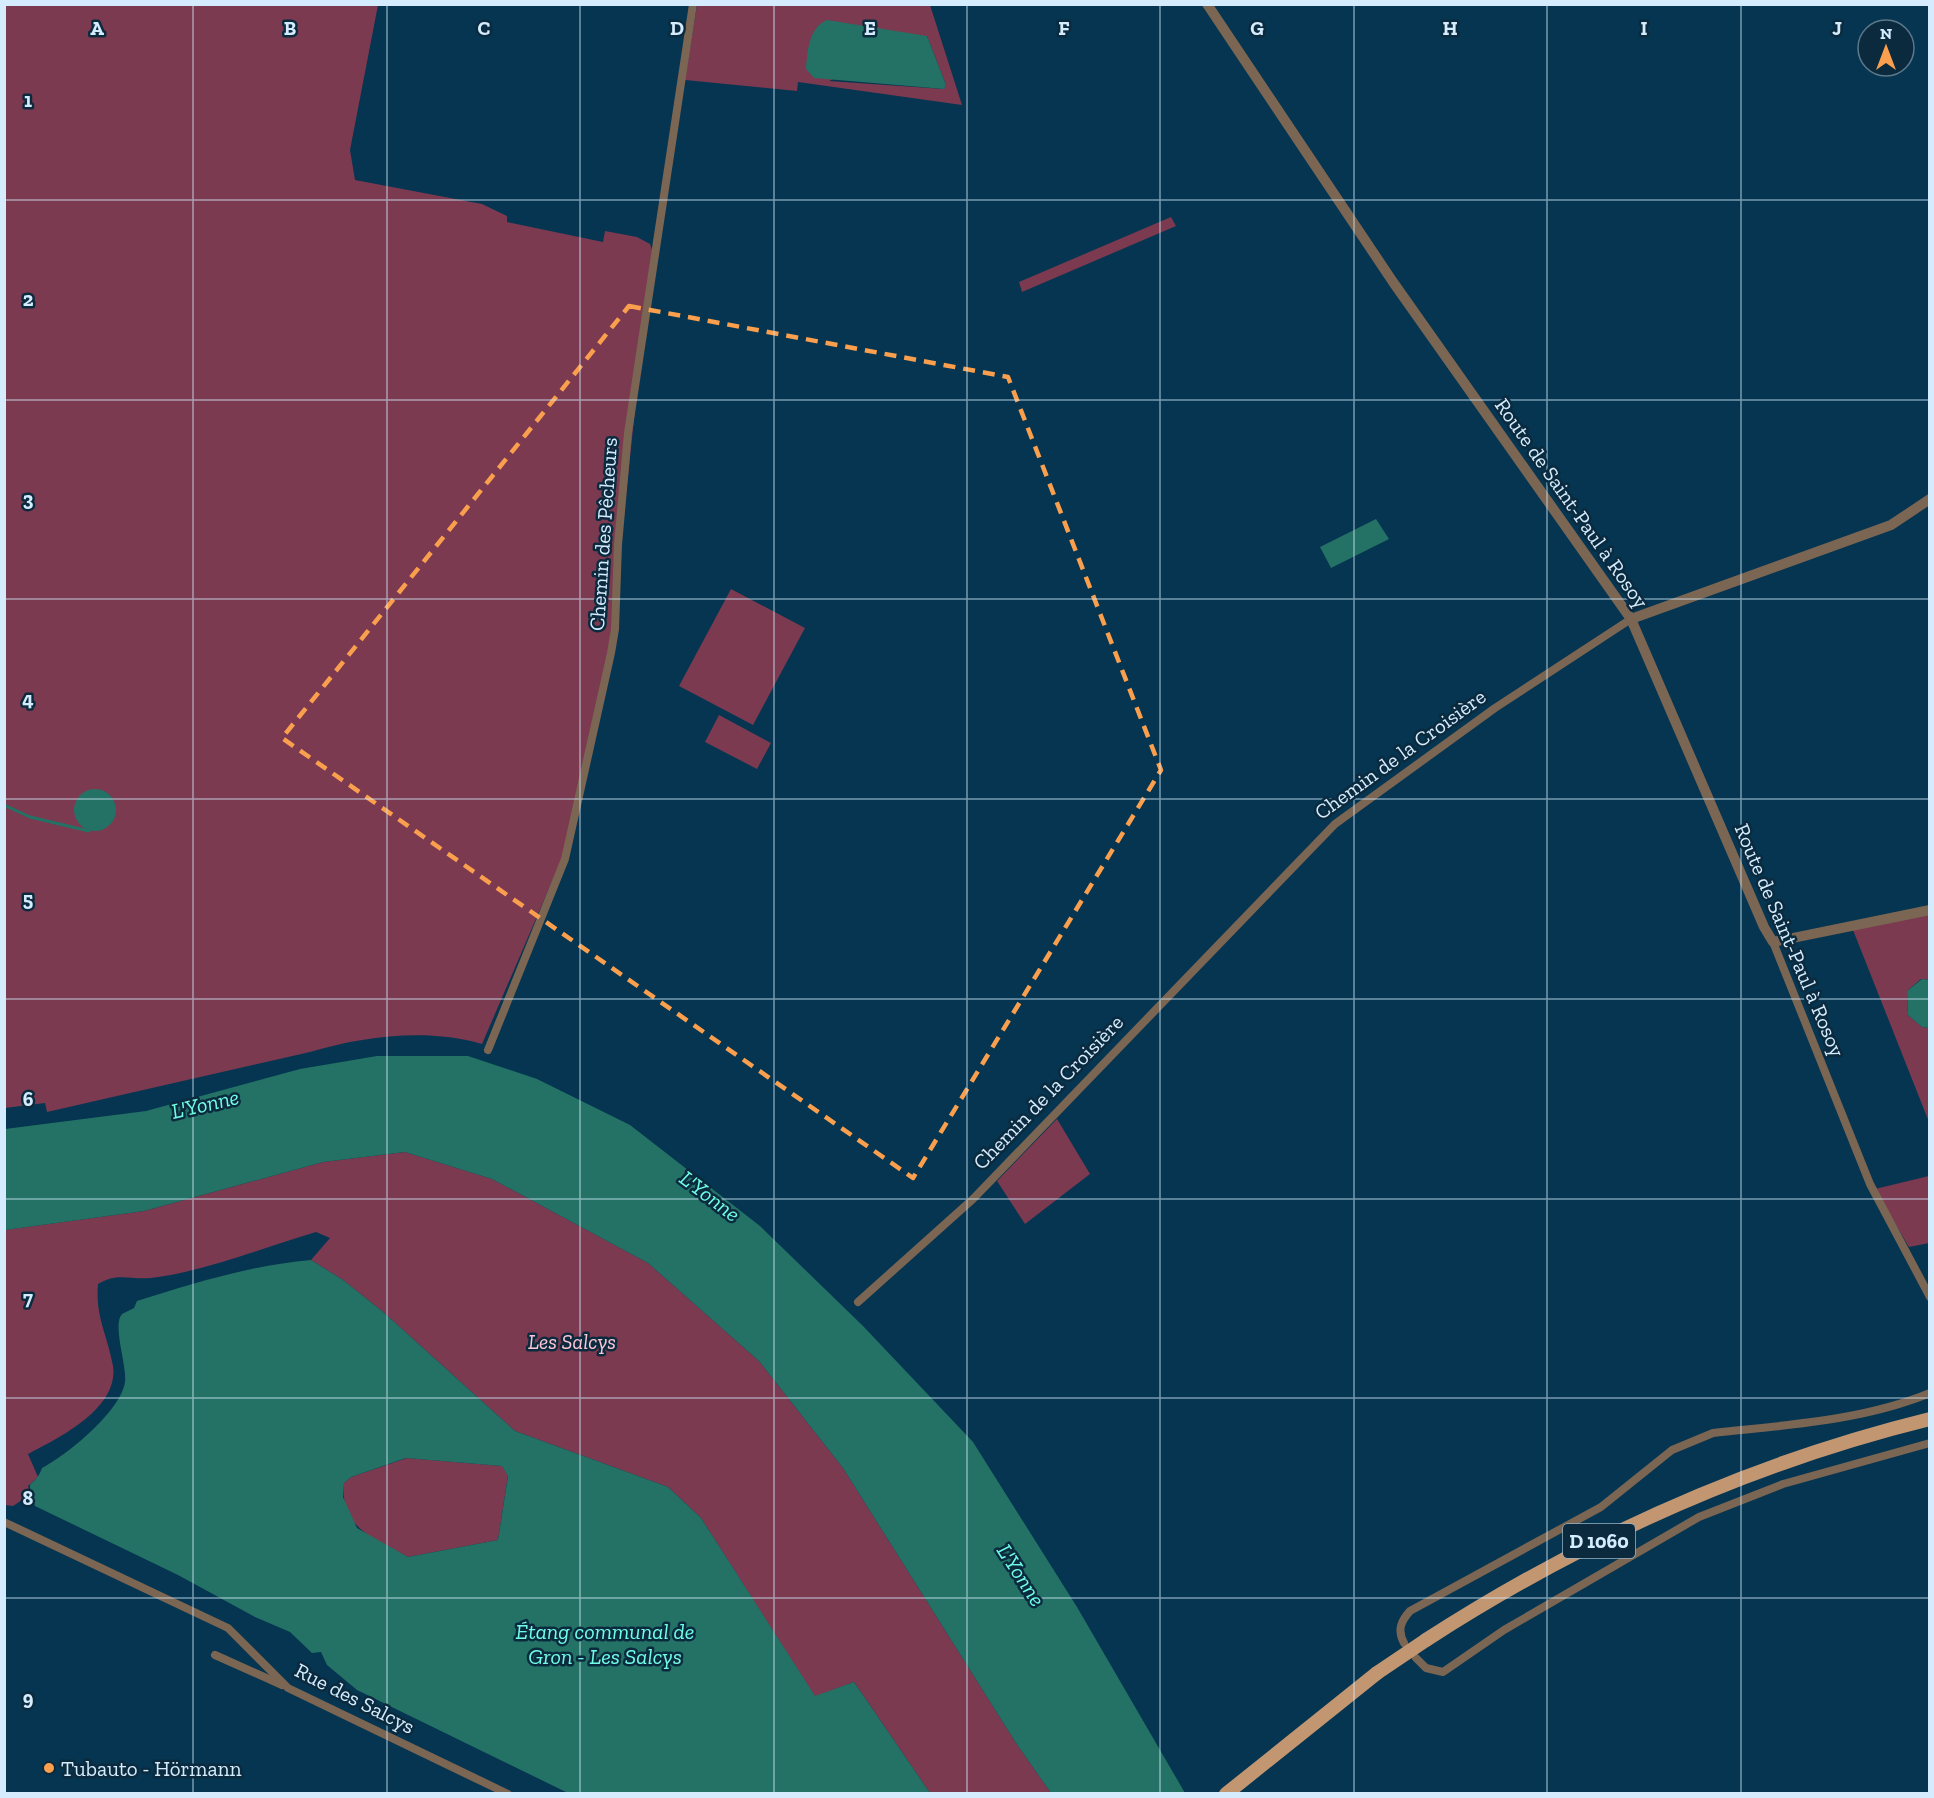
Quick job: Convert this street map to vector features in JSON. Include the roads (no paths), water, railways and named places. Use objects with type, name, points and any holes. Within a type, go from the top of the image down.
[{"type":"main road","name":"D 1060","points":[[1226,1794],[1331,1707],[1377,1673],[1426,1640],[1531,1576],[1656,1514],[1811,1453],[1929,1419]]},
{"type":"street","name":"Chemin des Pêcheurs","points":[[488,1050],[565,859],[611,653],[615,629],[618,545],[628,433],[693,4]]},
{"type":"street","name":"Route de Saint-Paul à Rosoy","points":[[1207,4],[1393,282],[1631,619],[1764,927],[1773,942],[1870,1184],[1929,1297]]},
{"type":"street","name":"Chemin de la Croisière","points":[[858,1302],[973,1199],[1335,824],[1495,708],[1631,619],[1891,525],[1929,498]]},
{"type":"street","points":[[1773,942],[1929,910]]},
{"type":"street","points":[[1404,1642],[1400,1629],[1401,1620],[1422,1602],[1601,1508],[1655,1461],[1692,1440],[1713,1433],[1856,1414],[1929,1393]]},
{"type":"street","points":[[1416,1658],[1426,1668],[1443,1672],[1504,1630],[1699,1517],[1783,1484],[1929,1443]]},
{"type":"street","name":"Rue des Salcys","points":[[4,1522],[228,1628],[288,1688],[508,1794]]},
{"type":"street","points":[[215,1655],[288,1688]]},
{"type":"water","points":[[827,20],[927,36],[946,85],[944,89],[814,78],[806,69],[808,48],[816,28]]},
{"type":"water","points":[[1376,519],[1389,539],[1331,568],[1320,547]]},
{"type":"water","points":[[95,789],[110,795],[116,810],[110,825],[95,831],[80,825],[74,810],[80,795]]},
{"type":"water","points":[[1922,979],[1929,980],[1929,1028],[1922,1027],[1908,1015],[1907,991]]},
{"type":"water","name":"L'Yonne","points":[[377,1056],[468,1056],[537,1079],[630,1125],[760,1226],[863,1326],[973,1442],[1077,1607],[1185,1793],[1051,1793],[1016,1743],[843,1468],[759,1361],[648,1263],[492,1179],[405,1152],[323,1162],[144,1211],[5,1230],[5,1129],[146,1111],[300,1069]]},
{"type":"water","name":"Étang communal de Gron - Les Salcys","points":[[311,1260],[343,1280],[382,1311],[515,1431],[668,1487],[701,1518],[815,1696],[854,1682],[930,1793],[568,1793],[357,1690],[327,1665],[321,1652],[312,1653],[290,1632],[255,1617],[178,1575],[35,1506],[30,1486],[42,1468],[78,1443],[104,1419],[121,1393],[125,1382],[119,1336],[119,1319],[122,1314],[134,1308],[137,1301],[158,1294],[223,1276],[289,1262]],"holes":[[[406,1458],[502,1466],[508,1476],[498,1540],[408,1557],[357,1528],[343,1497],[344,1483],[351,1477]]]},
{"type":"waterway","points":[[4,805],[30,817],[89,831]]},
{"type":"place","name":"Tubauto - Hörmann","points":[[49,1768]]},
{"type":"park label","name":"Les Salcys","points":[[572,1341]]}]
